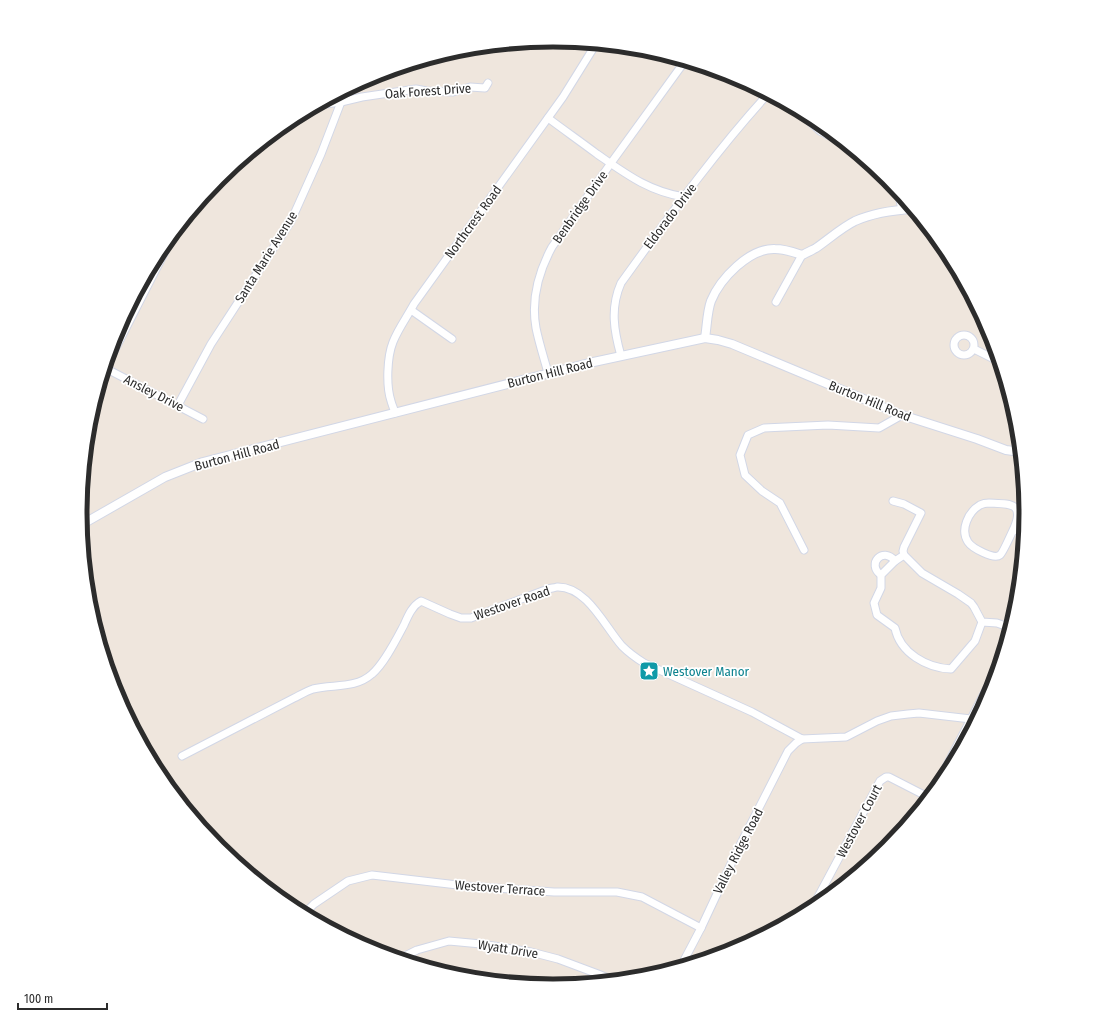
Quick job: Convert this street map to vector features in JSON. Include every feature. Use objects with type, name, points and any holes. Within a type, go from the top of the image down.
[{"type":"street","name":"Northcrest Road","points":[[395,413],[390,401],[388,381],[389,360],[392,343],[396,334],[410,310],[563,97],[593,49]]},
{"type":"street","name":"Benbridge Drive","points":[[548,373],[536,328],[535,313],[535,300],[546,257],[552,246],[682,65]]},
{"type":"street","name":"Oak Forest Drive","points":[[331,103],[416,89],[453,92],[470,87],[485,88],[488,83]]},
{"type":"street","name":"Santa Marie Avenue","points":[[178,405],[211,344],[291,221],[321,154],[344,97]]},
{"type":"street","name":"Eldorado Drive","points":[[621,356],[616,337],[614,310],[617,291],[621,283],[740,124],[765,97]]},
{"type":"street","points":[[548,118],[624,173],[662,192],[684,197]]},
{"type":"street","points":[[900,202],[902,210]]},
{"type":"street","points":[[776,302],[802,255],[815,248],[854,221],[873,215],[907,210]]},
{"type":"street","points":[[705,338],[712,301],[722,282],[734,269],[746,259],[765,250],[786,250],[802,255]]},
{"type":"street","points":[[126,327],[156,270]]},
{"type":"street","points":[[410,310],[452,339]]},
{"type":"street","name":"Burton Hill Road","points":[[87,521],[165,477],[196,465],[548,373],[705,338],[732,344],[902,415],[1006,450],[1016,451]]},
{"type":"street","points":[[974,349],[993,358]]},
{"type":"street","name":"Ansley Drive","points":[[110,371],[203,418]]},
{"type":"street","points":[[804,550],[780,503],[762,492],[744,475],[740,455],[748,434],[764,428],[828,424],[879,428],[902,415]]},
{"type":"street","points":[[894,501],[904,504],[921,514],[904,547],[904,555],[922,573],[971,603],[982,622],[975,641],[951,669],[940,669],[921,661],[902,646],[896,635],[895,628],[877,615],[874,603],[881,588],[881,576],[895,561],[904,555]]},
{"type":"street","points":[[989,502],[1006,504],[1015,507],[1018,510],[1018,517],[1014,529],[1002,554],[997,557],[992,557],[971,545],[964,533],[969,515],[980,505],[989,502]]},
{"type":"street","points":[[1014,529],[1019,532]]},
{"type":"street","points":[[881,576],[875,568],[877,558],[882,555],[887,555],[892,557],[895,561]]},
{"type":"street","name":"Westover Road","points":[[182,756],[306,692],[328,687],[345,686],[362,681],[373,674],[384,660],[414,604],[421,601],[461,618],[471,618],[548,589],[559,587],[570,590],[582,596],[597,612],[622,645],[633,656],[644,663],[752,712],[802,739]]},
{"type":"street","points":[[982,622],[997,623],[1006,626]]},
{"type":"street","points":[[949,760],[979,705]]},
{"type":"street","points":[[802,739],[846,737],[877,721],[892,716],[908,714],[919,713],[971,719]]},
{"type":"street","name":"Valley Ridge Road","points":[[684,961],[788,751],[802,739]]},
{"type":"street","name":"Westover Court","points":[[818,898],[880,781],[886,776],[926,795]]},
{"type":"street","name":"Westover Terrace","points":[[308,910],[314,904],[348,881],[372,875],[466,886],[554,892],[617,892],[642,897],[701,928]]},
{"type":"street","name":"Wyatt Drive","points":[[406,956],[417,950],[449,941],[481,944],[531,952],[558,959],[605,977]]},
{"type":"place","name":"Westover Manor","points":[[649,671]]}]
